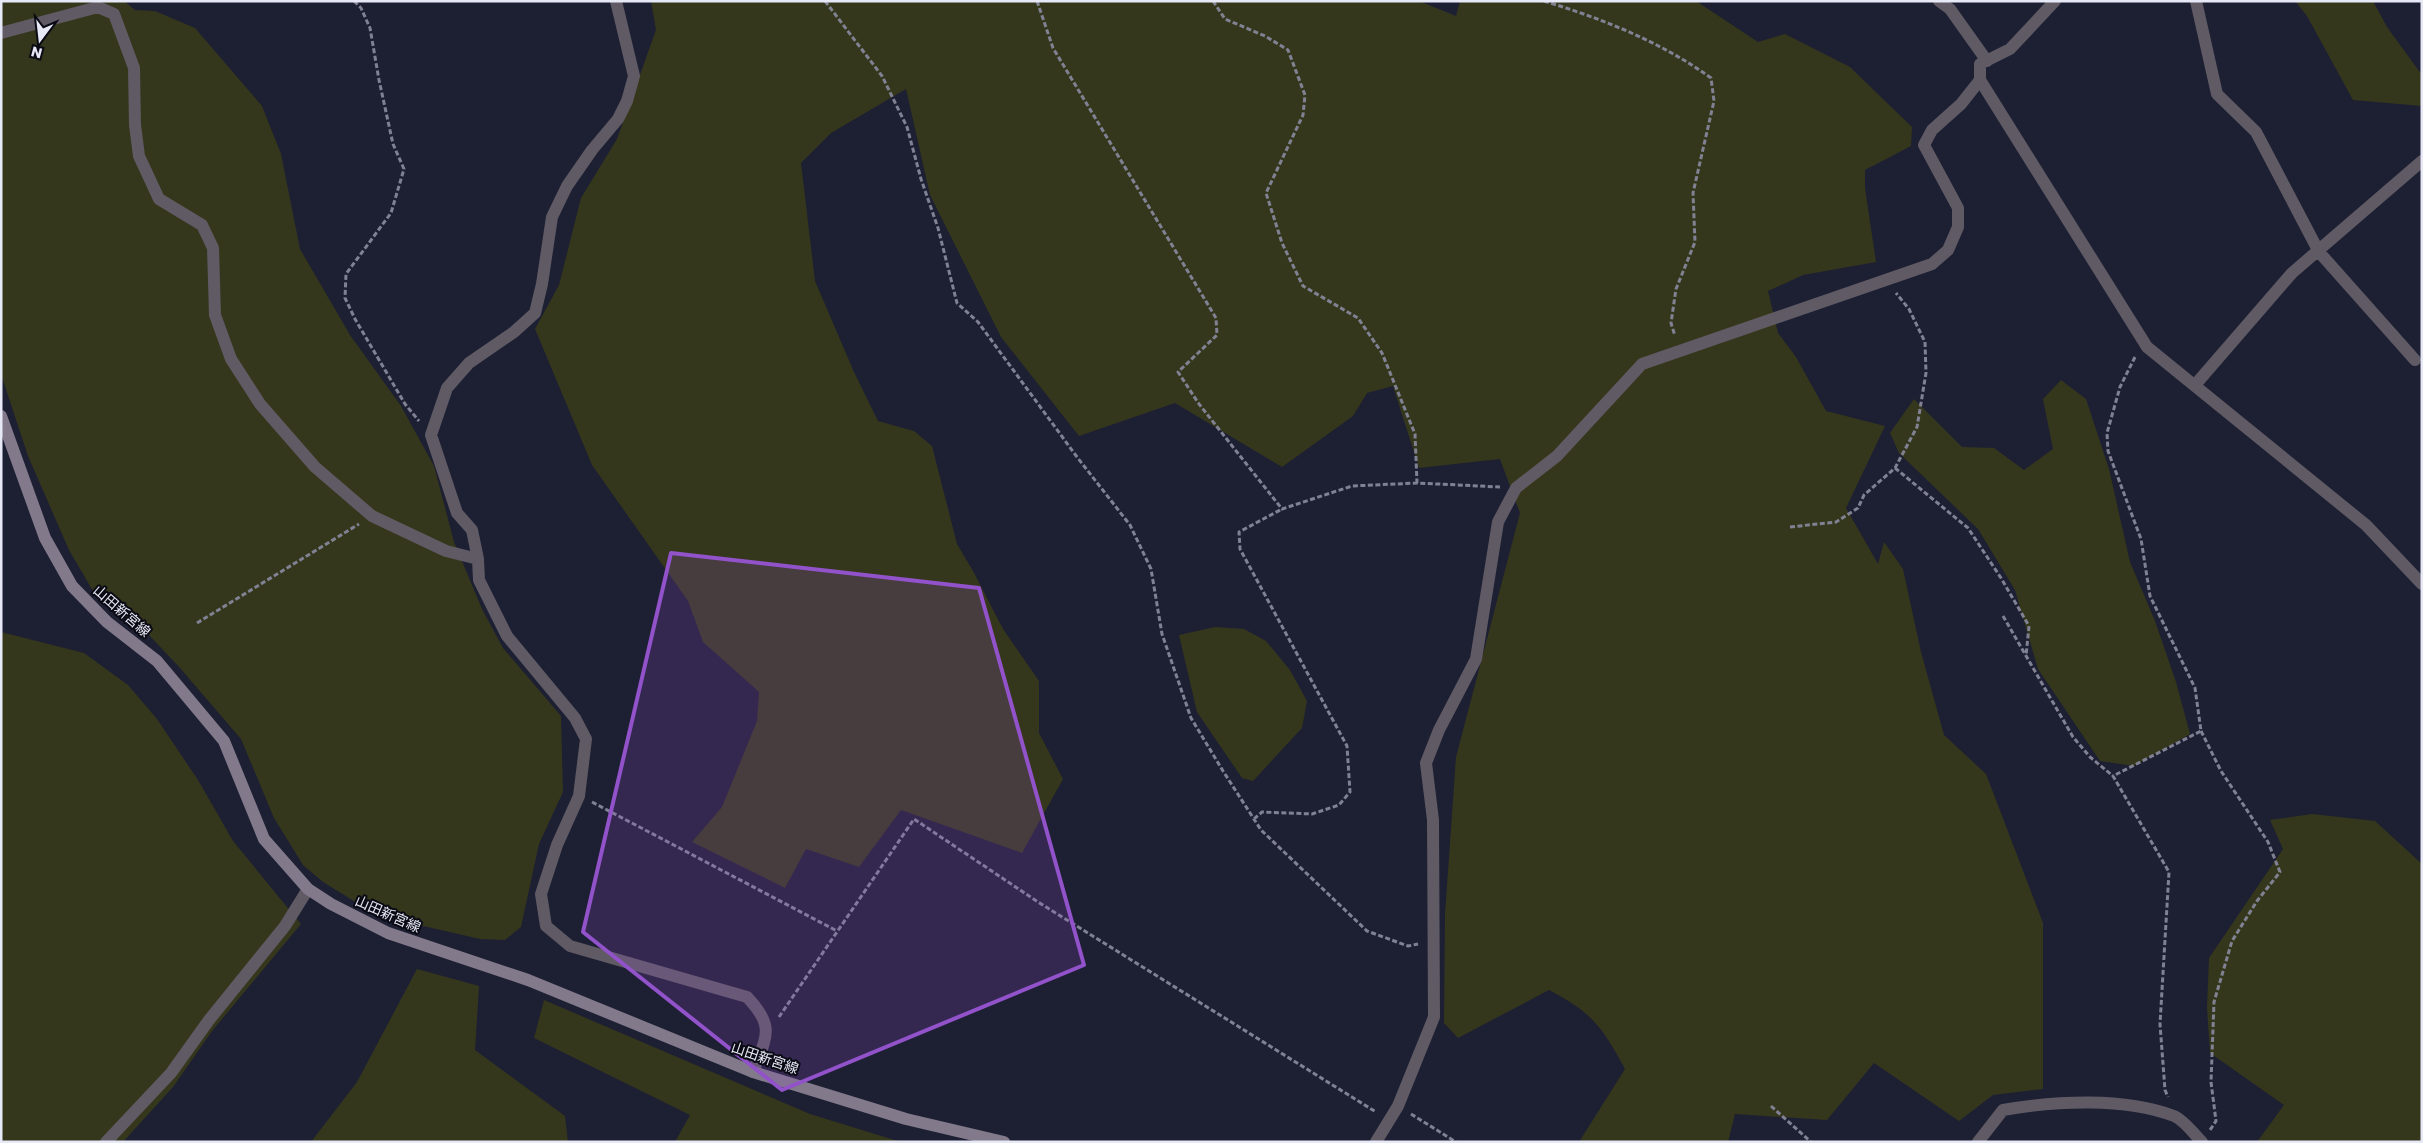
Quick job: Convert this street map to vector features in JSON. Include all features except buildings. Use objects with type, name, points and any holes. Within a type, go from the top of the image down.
[{"type":"main road","name":"山田新宮線","points":[[1,416],[46,538],[72,586],[107,622],[158,661],[224,741],[264,839],[308,889],[331,904],[388,933],[528,980],[753,1072],[906,1119],[1004,1142]]},
{"type":"street","points":[[616,1],[634,76],[627,101],[618,119],[592,150],[567,186],[552,217],[544,258],[542,284],[535,313],[514,332],[469,363],[447,388],[430,435],[457,513],[472,530],[478,559],[479,580],[507,636],[575,718],[586,739],[579,796],[557,845],[541,894],[546,926],[570,946],[747,997],[762,1013],[766,1036],[753,1072]]},
{"type":"street","points":[[1939,1],[1950,9],[1987,62]]},
{"type":"street","points":[[2055,1],[2010,49],[1980,64],[1980,80],[2147,347],[2366,524],[2422,584]]},
{"type":"street","points":[[2196,1],[2217,94],[2256,132],[2318,252],[2416,360]]},
{"type":"street","points":[[1,33],[98,7],[114,14],[134,68],[135,125],[139,156],[159,200],[202,225],[213,248],[216,315],[231,359],[260,404],[315,467],[372,516],[446,551],[478,559]]},
{"type":"street","points":[[1376,1142],[1398,1106],[1434,1017],[1432,942],[1433,820],[1426,763],[1438,730],[1476,659],[1498,522],[1516,488],[1557,456],[1642,364],[1932,264],[1948,250],[1958,227],[1958,208],[1924,145],[1932,130],[1961,104],[1980,80]]},
{"type":"street","points":[[2195,385],[2292,273],[2422,161]]},
{"type":"street","points":[[106,1142],[171,1073],[209,1020],[285,926],[308,889]]},
{"type":"street","points":[[1978,1142],[2003,1110],[2035,1105],[2120,1103],[2176,1116],[2204,1138]]},
{"type":"path","points":[[354,1],[362,8],[370,28],[393,144],[404,169],[391,213],[346,274],[346,298],[355,320],[405,404],[430,435]]},
{"type":"path","points":[[825,1],[882,76],[908,127],[921,179],[938,228],[957,303],[978,322],[1076,457],[1130,525],[1151,569],[1162,634],[1192,718],[1261,830],[1367,931],[1408,946],[1432,942]]},
{"type":"path","points":[[1037,1],[1054,48],[1216,318],[1217,335],[1178,372],[1199,404],[1282,509]]},
{"type":"path","points":[[1213,1],[1224,19],[1265,36],[1288,50],[1305,95],[1302,116],[1266,193],[1282,242],[1303,286],[1358,318],[1382,354],[1414,434],[1417,483]]},
{"type":"path","points":[[1544,1],[1596,17],[1691,64],[1711,78],[1714,101],[1693,193],[1695,242],[1676,290],[1671,324],[1681,351]]},
{"type":"path","points":[[1790,527],[1836,522],[1858,508],[1864,495],[1895,468],[1917,427],[1926,373],[1925,342],[1909,309],[1885,279]]},
{"type":"path","points":[[2147,347],[2137,354],[2120,387],[2106,433],[2108,451],[2141,539],[2150,596],[2195,688],[2201,731],[2221,771],[2268,842],[2280,872],[2232,941],[2214,1002],[2211,1082],[2216,1120],[2204,1138]]},
{"type":"path","points":[[1895,468],[1968,528],[2001,578],[2029,626],[2026,656]]},
{"type":"path","points":[[1254,819],[1262,812],[1312,814],[1339,805],[1350,792],[1347,746],[1240,549],[1239,532],[1282,509],[1352,486],[1417,483],[1516,488]]},
{"type":"path","points":[[197,623],[372,516]]},
{"type":"path","points":[[2002,616],[2073,737],[2090,757],[2113,776],[2169,872],[2160,1024],[2165,1090],[2176,1116]]},
{"type":"path","points":[[2113,776],[2201,731]]},
{"type":"path","points":[[579,796],[837,931]]},
{"type":"path","points":[[766,1036],[914,819],[1038,902],[1388,1120]]},
{"type":"path","points":[[1398,1106],[1456,1142]]},
{"type":"path","points":[[1771,1106],[1811,1142]]},
{"type":"highlighted area","points":[[671,553],[979,588],[1084,965],[782,1090],[583,932]]},
{"type":"green space","points":[[1,1],[124,1],[135,10],[155,11],[195,28],[262,106],[281,154],[300,249],[350,335],[401,406],[434,466],[454,542],[482,609],[503,648],[561,716],[563,792],[539,844],[521,927],[505,940],[480,939],[410,923],[362,906],[323,882],[303,865],[274,818],[241,739],[148,634],[93,591],[69,550],[28,456],[1,374]]},
{"type":"green space","points":[[651,1],[1419,1],[1456,16],[1460,1],[1696,1],[1758,42],[1785,34],[1850,67],[1912,127],[1911,146],[1865,170],[1865,188],[1876,262],[1803,275],[1768,291],[1778,333],[1796,357],[1826,411],[1885,426],[1846,508],[1878,564],[1884,542],[1903,569],[1921,652],[1944,735],[1986,774],[2043,923],[2043,1089],[1993,1095],[1959,1121],[1874,1063],[1827,1120],[1735,1114],[1728,1142],[1579,1142],[1625,1069],[1610,1042],[1595,1022],[1586,1014],[1549,990],[1458,1038],[1444,1023],[1445,914],[1456,757],[1520,513],[1500,459],[1419,468],[1393,386],[1367,393],[1353,416],[1282,467],[1175,403],[1079,436],[1001,337],[930,195],[906,89],[831,133],[801,163],[815,281],[854,372],[878,421],[914,431],[932,446],[957,544],[1003,629],[1039,681],[1039,733],[1063,779],[1022,853],[901,810],[859,867],[806,849],[785,888],[692,842],[722,807],[757,721],[759,692],[703,642],[688,601],[592,465],[535,329],[559,285],[581,198],[617,139],[656,30]]},
{"type":"green space","points":[[2295,1],[2373,1],[2387,27],[2422,75],[2422,106],[2353,100],[2307,16]]},
{"type":"green space","points":[[2061,380],[2086,399],[2109,469],[2130,562],[2155,621],[2176,682],[2190,734],[2134,766],[2100,761],[2038,669],[2015,590],[1978,529],[1899,453],[1890,433],[1914,399],[1962,447],[1994,448],[2024,470],[2053,449],[2043,399]]},
{"type":"green space","points":[[1215,627],[1244,629],[1266,641],[1290,670],[1307,701],[1302,728],[1253,781],[1242,778],[1197,712],[1179,635]]},
{"type":"green space","points":[[1,632],[84,653],[128,685],[157,719],[198,780],[233,841],[301,924],[212,1031],[173,1087],[123,1142],[1,1142]]},
{"type":"green space","points":[[2312,814],[2375,821],[2422,864],[2422,1142],[2257,1142],[2284,1105],[2210,1053],[2207,1008],[2209,958],[2283,849],[2270,820]]},
{"type":"green space","points":[[417,969],[479,986],[475,1050],[565,1116],[568,1142],[311,1142],[357,1082]]},
{"type":"green space","points":[[544,1000],[810,1114],[901,1142],[675,1142],[690,1115],[534,1038]]}]
